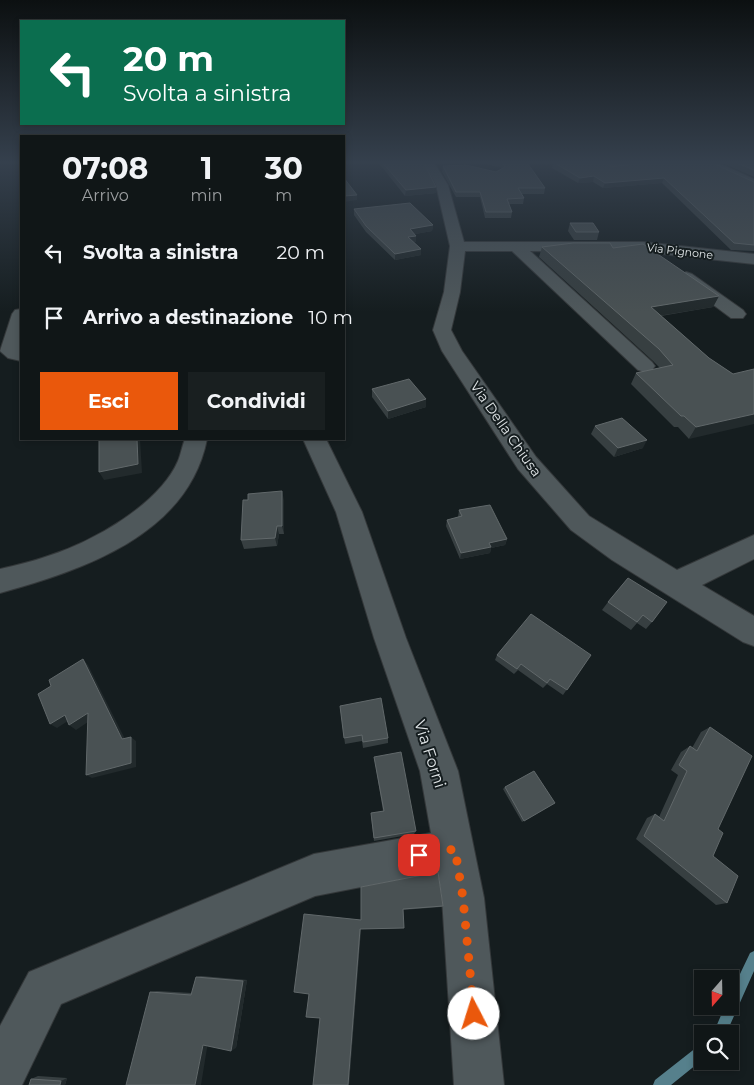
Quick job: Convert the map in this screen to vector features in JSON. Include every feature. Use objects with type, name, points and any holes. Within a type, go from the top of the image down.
[{"type":"street","name":"Via Della Chiusa","points":[[449,212],[458,246],[452,292],[442,330],[452,352],[527,463],[580,523],[622,552],[754,632]]},
{"type":"street","name":"Via Pignone","points":[[458,246],[643,246],[718,256],[750,266]]},
{"type":"street","points":[[643,246],[737,314]]},
{"type":"street","points":[[517,247],[645,366]]},
{"type":"street","points":[[0,324],[10,307],[19,307],[20,310]]},
{"type":"street","points":[[20,316],[9,350],[20,355]]},
{"type":"street","points":[[0,581],[56,566],[120,536],[139,522],[171,492],[183,476],[194,452],[196,440]]},
{"type":"street","name":"Via Forni","points":[[315,440],[350,512],[390,638],[439,771],[463,898],[479,1085]]},
{"type":"street","points":[[677,584],[754,546]]},
{"type":"street","points":[[0,1077],[45,988],[314,875],[455,849]]},
{"type":"building","points":[[356,212],[419,212],[433,225],[410,229],[416,236],[408,237],[421,249],[395,254],[366,226]]},
{"type":"building","points":[[700,212],[754,212],[754,245],[734,243]]},
{"type":"building","points":[[570,223],[593,223],[599,232],[576,232]]},
{"type":"building","points":[[573,243],[610,243],[613,248],[643,244],[719,296],[651,307],[709,358],[733,374],[754,369],[754,414],[696,427],[684,416],[681,416],[636,373],[673,365],[659,349],[542,247]]},
{"type":"building","points":[[409,379],[426,399],[388,411],[372,389]]},
{"type":"building","points":[[622,418],[647,440],[618,448],[595,426]]},
{"type":"building","points":[[99,440],[137,440],[138,464],[99,472]]},
{"type":"building","points":[[282,491],[282,526],[277,526],[275,538],[241,540],[243,500],[248,500],[248,494]]},
{"type":"building","points":[[490,505],[507,539],[489,543],[491,547],[461,553],[447,520],[462,516],[459,510]]},
{"type":"building","points":[[628,578],[667,602],[652,622],[643,615],[637,622],[608,602]]},
{"type":"building","points":[[531,614],[591,655],[567,690],[550,679],[547,683],[521,664],[517,669],[497,655]]},
{"type":"building","points":[[83,659],[122,739],[131,737],[131,763],[86,775],[88,713],[69,725],[65,715],[50,724],[38,694],[51,686],[49,680]]},
{"type":"building","points":[[381,698],[388,738],[363,742],[362,735],[344,738],[340,706]]},
{"type":"building","points":[[710,727],[752,756],[718,829],[723,833],[713,856],[738,876],[727,903],[644,836],[655,814],[664,821],[687,771],[679,765],[690,746],[697,751]]},
{"type":"building","points":[[401,752],[416,831],[374,838],[371,813],[384,811],[374,757]]},
{"type":"building","points":[[534,771],[555,803],[524,821],[505,787]]},
{"type":"building","points":[[438,872],[443,906],[403,909],[404,928],[360,929],[348,1085],[313,1085],[320,1018],[306,1017],[309,994],[294,992],[304,914],[361,920],[361,887]]},
{"type":"building","points":[[196,977],[243,981],[231,1051],[203,1045],[195,1085],[126,1085],[150,992],[191,995]]},
{"type":"building","points":[[31,1079],[61,1081],[60,1085],[29,1085]]},
{"type":"waterway","points":[[723,1025],[754,957]]},
{"type":"waterway","points":[[660,1085],[694,1058]]},
{"type":"route","points":[[419,855],[455,849],[463,898],[474,1014]]}]
